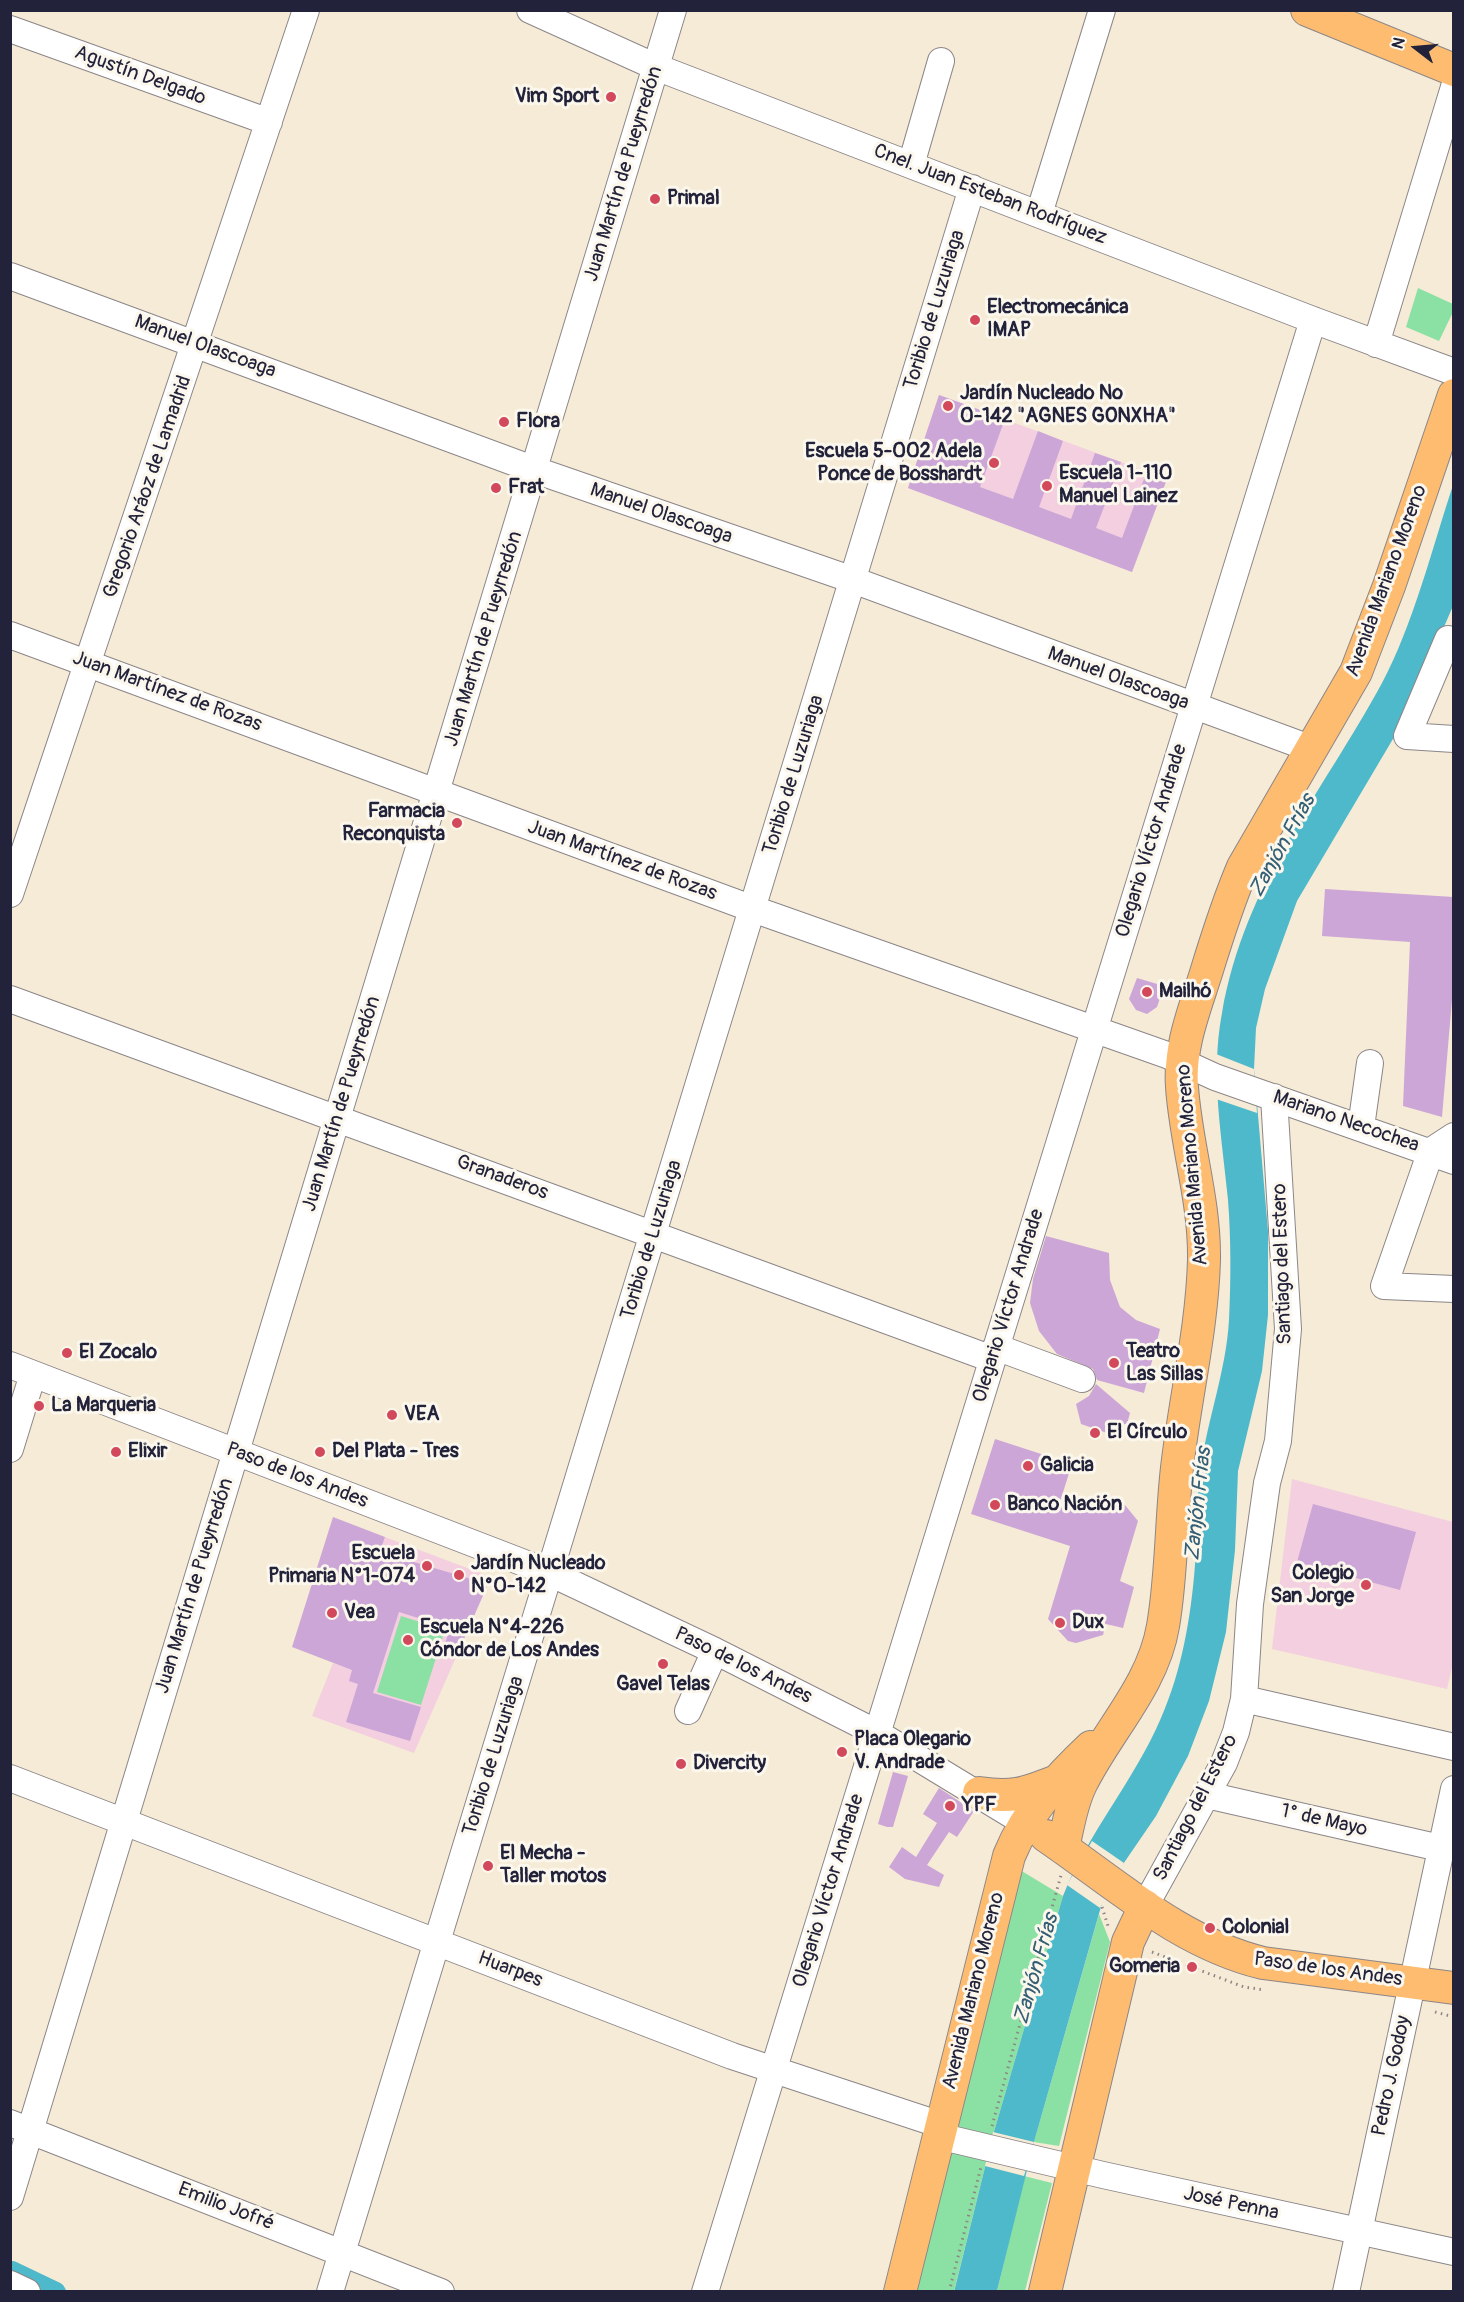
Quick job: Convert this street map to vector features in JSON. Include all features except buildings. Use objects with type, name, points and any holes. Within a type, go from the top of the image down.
[{"type":"main road","points":[[1307,10],[1454,70]]},
{"type":"main road","name":"Avenida Mariano Moreno","points":[[1068,1861],[1077,1794],[1114,1725],[1149,1671],[1163,1627],[1177,1468],[1203,1302],[1204,1243],[1200,1201],[1182,1088],[1184,1042],[1231,896],[1257,839],[1356,672],[1368,644],[1454,394]]},
{"type":"main road","name":"Avenida Mariano Moreno","points":[[900,2292],[1006,1863],[1025,1822],[1054,1782],[1114,1725]]},
{"type":"main road","points":[[979,1793],[1005,1797],[1023,1795],[1054,1782]]},
{"type":"main road","name":"Paso de los Andes","points":[[1025,1822],[1068,1861],[1111,1883],[1205,1943],[1237,1957],[1263,1963],[1454,1988]]},
{"type":"main road","name":"Santiago del Estero","points":[[1046,2292],[1128,1942],[1144,1906]]},
{"type":"street","name":"Gregorio Aráoz de Lamadrid","points":[[10,894],[306,10]]},
{"type":"street","name":"Cnel. Juan Esteban Rodríguez","points":[[530,10],[656,66],[1313,320],[1454,372]]},
{"type":"street","name":"Juan Martín de Pueyrredón","points":[[10,2197],[20,2127],[124,1821],[673,10]]},
{"type":"street","points":[[1039,214],[1102,10]]},
{"type":"street","name":"Agustín Delgado","points":[[10,29],[269,122]]},
{"type":"street","points":[[911,165],[941,61]]},
{"type":"street","points":[[1376,344],[1454,87]]},
{"type":"street","name":"Toribio de Luzuriaga","points":[[330,2292],[972,188]]},
{"type":"street","name":"Manuel Olascoaga","points":[[10,276],[535,470],[853,580],[1193,708],[1312,749]]},
{"type":"street","name":"Olegario Víctor Andrade","points":[[705,2292],[1313,320]]},
{"type":"street","name":"Juan Martínez de Rozas","points":[[10,635],[753,909],[1182,1061],[1245,1087]]},
{"type":"street","points":[[1448,639],[1407,736],[1454,739]]},
{"type":"street","name":"Granaderos","points":[[10,999],[654,1234],[994,1353],[1082,1379]]},
{"type":"street","points":[[1361,1127],[1370,1063]]},
{"type":"street","name":"Mariano Necochea","points":[[1245,1087],[1442,1156],[1454,1136]]},
{"type":"street","name":"Santiago del Estero","points":[[1144,1906],[1207,1795],[1236,1732],[1244,1699],[1250,1604],[1267,1483],[1278,1441],[1288,1329],[1245,1087]]},
{"type":"street","points":[[1442,1156],[1384,1286],[1454,1289]]},
{"type":"street","points":[[10,1449],[22,1369]]},
{"type":"street","name":"Paso de los Andes","points":[[22,1369],[550,1573],[714,1651],[877,1733],[1025,1822]]},
{"type":"street","points":[[688,1711],[714,1651]]},
{"type":"street","points":[[1244,1699],[1454,1747]]},
{"type":"street","name":"Huarpes","points":[[10,1778],[773,2070],[941,2125],[951,2139],[1003,2152]]},
{"type":"street","name":"Pedro J. Godoy","points":[[1346,2292],[1412,1982],[1445,1841],[1454,1790]]},
{"type":"street","name":"1° de Mayo","points":[[1207,1795],[1445,1841]]},
{"type":"street","name":"Emilio Jofré","points":[[20,2127],[342,2251],[441,2292]]},
{"type":"street","name":"José Penna","points":[[1003,2152],[1454,2252]]},
{"type":"street","points":[[10,2284],[27,2292]]},
{"type":"path","points":[[949,2292],[1003,2152],[1068,1861]]},
{"type":"shaded area","points":[[939,395],[1167,479],[1132,572],[908,488]]},
{"type":"shaded area","name":"Colegio San Jorge","points":[[1292,1479],[1453,1522],[1454,1658],[1447,1689],[1272,1649]]},
{"type":"shaded area","name":"Escuela N°4-226 Cóndor de Los Andes","points":[[385,1537],[491,1577],[414,1753],[312,1716],[333,1663],[345,1667]]},
{"type":"green space","points":[[1418,288],[1453,304],[1453,312],[1439,341],[1406,327]]},
{"type":"green space","points":[[401,1616],[445,1630],[421,1705],[377,1692]]},
{"type":"green space","points":[[1020,1870],[1063,1896],[993,2135],[954,2291],[916,2292]]},
{"type":"green space","points":[[1099,1914],[1110,1942],[1059,2146],[1034,2142]]},
{"type":"green space","points":[[1024,2176],[1052,2183],[1025,2291],[997,2292]]},
{"type":"water","name":"Zanjón Frías","points":[[1453,485],[1453,606],[1403,722],[1297,901],[1265,989],[1256,1028],[1254,1069],[1268,1231],[1268,1315],[1262,1371],[1238,1471],[1235,1550],[1226,1632],[1209,1701],[1188,1756],[1156,1816],[1117,1873],[1102,1903],[1034,2142],[997,2291],[954,2292],[993,2135],[1063,1896],[1085,1850],[1138,1764],[1161,1718],[1175,1681],[1188,1624],[1195,1565],[1201,1467],[1221,1376],[1229,1320],[1230,1230],[1218,1106],[1217,1060],[1222,1013],[1233,966],[1248,922],[1267,881],[1288,841],[1359,724],[1393,660],[1413,612]]},
{"type":"pier","points":[[1216,1054],[1254,1069],[1257,1113],[1216,1099]]},
{"type":"pier","points":[[1092,1841],[1124,1863],[1100,1908],[1067,1885]]},
{"type":"pier","points":[[993,2132],[1034,2142],[1024,2176],[985,2166]]},
{"type":"waterway","points":[[12,2271],[56,2292]]},
{"type":"place","name":"Vim Sport","points":[[611,97]]},
{"type":"place","name":"Primal","points":[[655,199]]},
{"type":"place","name":"Electromecánica IMAP","points":[[975,320]]},
{"type":"place","name":"Jardín Nucleado Nº 0-142 \"AGNES GONXHA\"","points":[[948,406]]},
{"type":"place","name":"Flora","points":[[504,422]]},
{"type":"place","name":"Escuela 5-002 Adela Ponce de Bosshardt","points":[[994,463]]},
{"type":"place","name":"Escuela 1-110 Manuel Lainez","points":[[1047,486]]},
{"type":"place","name":"Frat","points":[[496,488]]},
{"type":"place","name":"Farmacia Reconquista","points":[[457,823]]},
{"type":"place","name":"Mailhó","points":[[1147,992]]},
{"type":"place","name":"El Zocalo","points":[[67,1353]]},
{"type":"place","name":"Teatro Las Sillas","points":[[1114,1363]]},
{"type":"place","name":"La Marqueria","points":[[39,1406]]},
{"type":"place","name":"VEA","points":[[392,1415]]},
{"type":"place","name":"El Círculo","points":[[1095,1433]]},
{"type":"place","name":"Elixir","points":[[116,1452]]},
{"type":"place","name":"Del Plata - Tres","points":[[320,1452]]},
{"type":"place","name":"Galicia","points":[[1028,1466]]},
{"type":"place","name":"Banco Nación","points":[[995,1505]]},
{"type":"place","name":"Escuela Primaria N°1-074","points":[[427,1566]]},
{"type":"place","name":"Jardín Nucleado N°0-142","points":[[459,1575]]},
{"type":"place","name":"Colegio San Jorge","points":[[1366,1585]]},
{"type":"place","name":"Vea","points":[[332,1613]]},
{"type":"place","name":"Dux","points":[[1060,1623]]},
{"type":"place","name":"Escuela N°4-226 Cóndor de Los Andes","points":[[408,1640]]},
{"type":"place","name":"Gavel Telas","points":[[663,1664]]},
{"type":"place","name":"Placa Olegario V. Andrade","points":[[842,1752]]},
{"type":"place","name":"Divercity","points":[[681,1764]]},
{"type":"place","name":"YPF","points":[[950,1806]]},
{"type":"place","name":"El Mecha - Taller motos","points":[[488,1866]]},
{"type":"place","name":"Colonial","points":[[1210,1928]]},
{"type":"place","name":"Gomeria","points":[[1192,1967]]}]
